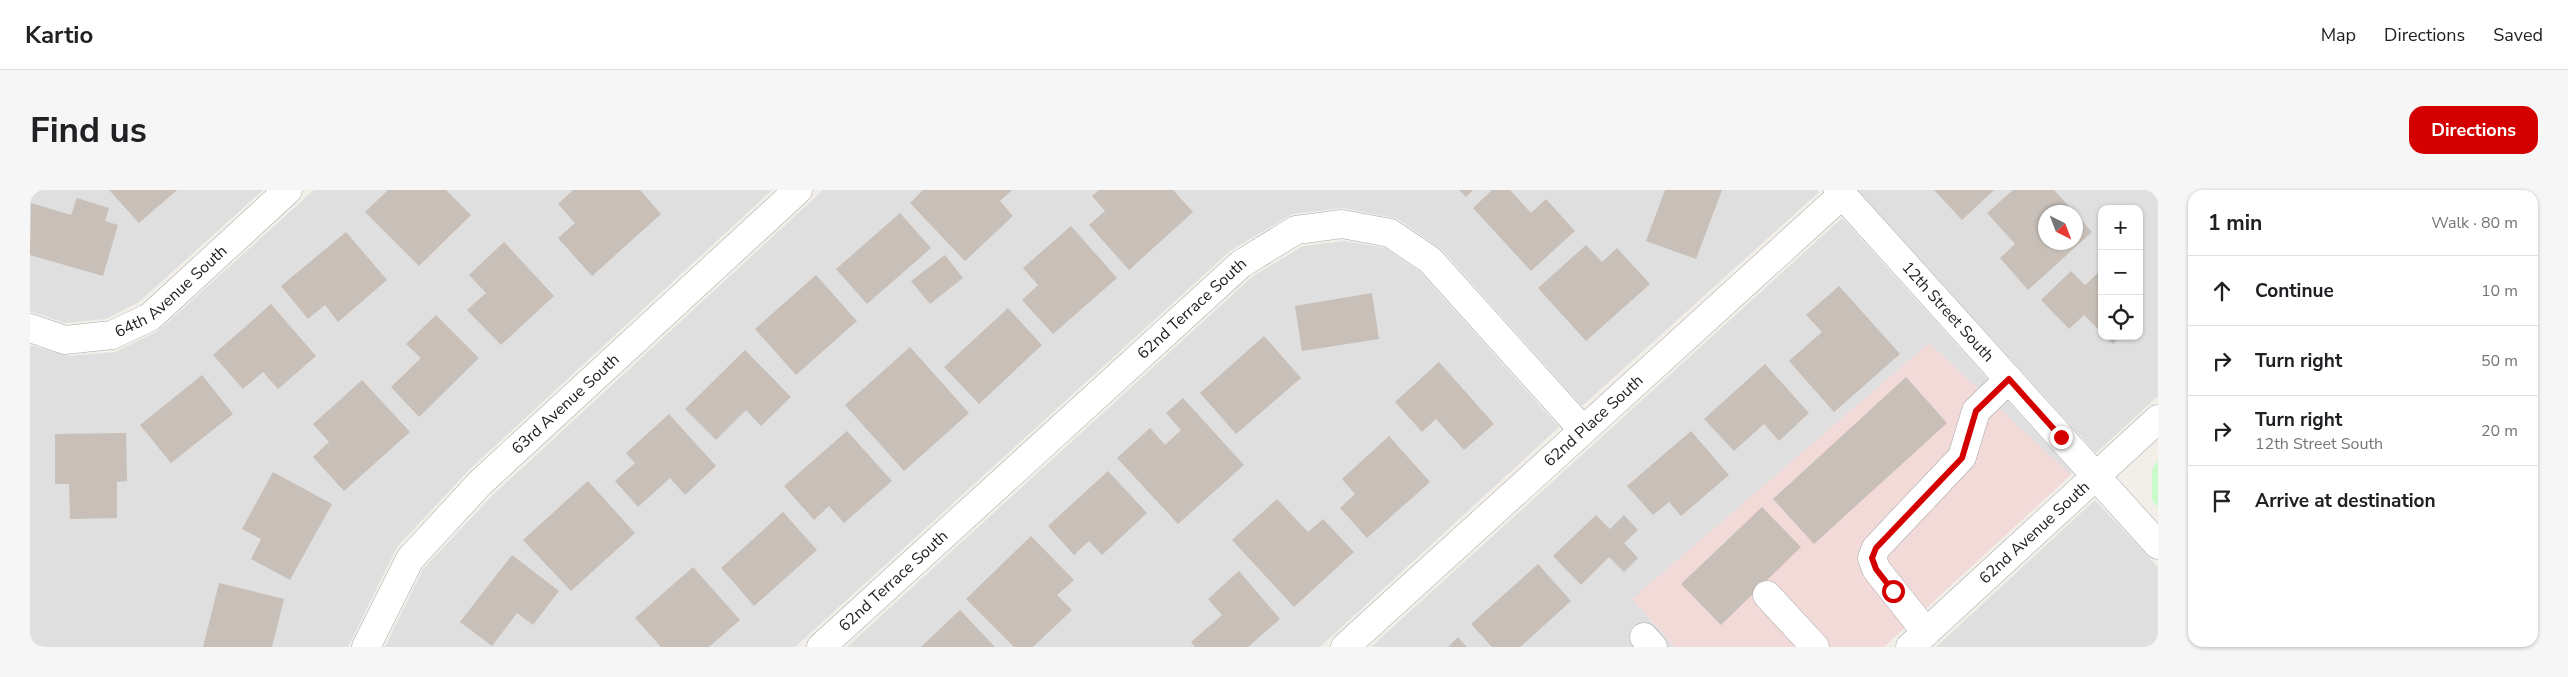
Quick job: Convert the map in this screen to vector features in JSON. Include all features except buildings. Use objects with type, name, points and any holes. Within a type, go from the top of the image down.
[{"type":"street","name":"64th Avenue South","points":[[30,328],[65,340],[112,336],[150,316],[288,190]]},
{"type":"street","name":"63rd Avenue South","points":[[366,647],[410,559],[480,482],[798,190]]},
{"type":"street","name":"12th Street South","points":[[1840,192],[2158,545]]},
{"type":"street","name":"62nd Place South","points":[[1346,647],[1840,192]]},
{"type":"street","name":"62nd Terrace South","points":[[821,647],[1241,264],[1296,230],[1342,224],[1390,233],[1430,260],[1583,430]]},
{"type":"street","points":[[1918,640],[1876,569],[1872,558],[1876,548],[1962,458],[1976,411],[2009,379]]},
{"type":"street","name":"62nd Avenue South","points":[[1918,640],[2158,419]]},
{"type":"street","points":[[1767,596],[1815,647]]},
{"type":"shaded area","points":[[30,190],[263,190],[139,302],[106,319],[65,323],[30,311]]},
{"type":"shaded area","points":[[314,190],[772,190],[469,470],[397,547],[348,647],[30,647],[30,345],[68,356],[115,352],[158,331]]},
{"type":"shaded area","points":[[823,190],[1817,190],[1819,192],[1582,406],[1442,250],[1398,219],[1343,208],[1292,214],[1230,251],[795,647],[385,647],[423,569],[493,495]]},
{"type":"shaded area","points":[[1857,190],[2158,190],[2158,396],[2096,453]]},
{"type":"shaded area","points":[[1842,218],[2073,473],[1632,599],[1675,647],[1371,647]]},
{"type":"shaded area","points":[[1344,241],[1385,248],[1420,272],[1559,427],[1320,647],[847,647],[1252,277],[1303,246]]},
{"type":"shaded area","points":[[1929,343],[2071,475],[1884,647],[1675,647],[1632,599]]},
{"type":"shaded area","points":[[2095,500],[2158,567],[2158,647],[1936,647]]},
{"type":"green space","points":[[2158,460],[2158,507],[2152,500],[2152,469]]},
{"type":"route","points":[[1893,591],[1876,569],[1872,558],[1876,548],[1962,458],[1969,427],[1976,411],[1988,397],[2009,379],[2061,437]]}]
